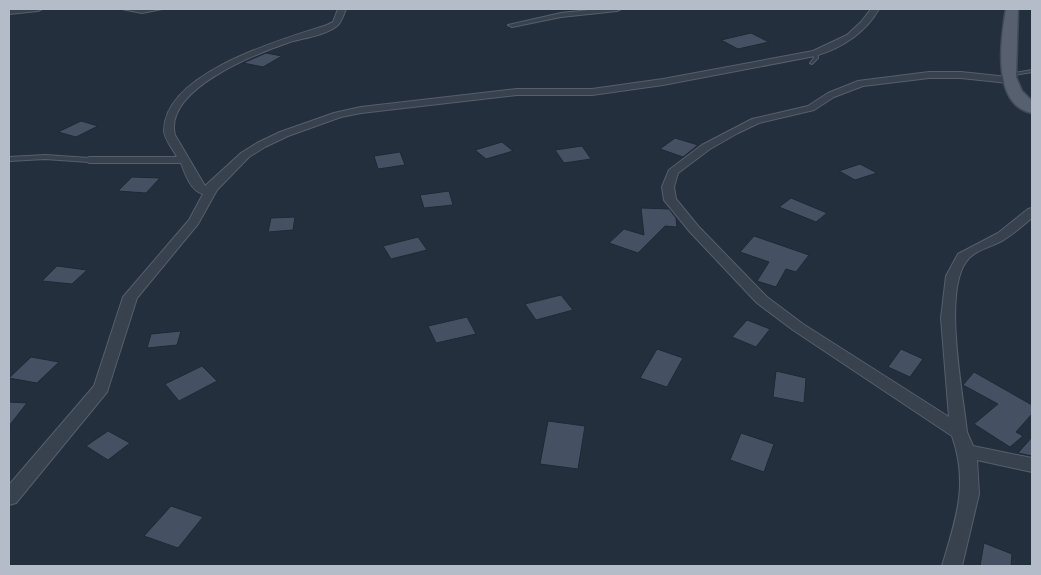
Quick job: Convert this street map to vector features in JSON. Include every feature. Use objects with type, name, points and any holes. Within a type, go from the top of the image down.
[{"type":"main road","points":[[1012,9],[1009,21],[1008,78],[1021,100],[1032,109]]},
{"type":"street","points":[[9,12],[38,9]]},
{"type":"street","points":[[126,9],[142,11],[158,9]]},
{"type":"street","points":[[212,188],[204,190],[194,180],[169,130],[180,100],[197,84],[231,63],[274,43],[330,27],[340,18],[342,9]]},
{"type":"street","points":[[512,25],[560,15],[617,9]]},
{"type":"street","points":[[9,498],[101,388],[130,297],[194,221],[212,188],[245,155],[261,145],[284,134],[338,115],[361,110],[517,92],[592,92],[663,82],[815,53],[831,48],[847,38],[862,26],[876,9]]},
{"type":"street","points":[[959,432],[798,327],[762,300],[694,229],[670,200],[668,187],[673,172],[706,147],[734,130],[756,121],[811,108],[831,95],[861,83],[928,75],[1008,78]]},
{"type":"street","points":[[89,160],[185,160]]},
{"type":"street","points":[[952,566],[972,481],[971,466],[959,432],[948,311],[951,278],[958,262],[966,254],[1002,236],[1032,212]]},
{"type":"street","points":[[966,451],[1032,465]]},
{"type":"lane","points":[[812,63],[816,58],[815,53]]},
{"type":"lane","points":[[1008,78],[1032,71]]},
{"type":"lane","points":[[9,159],[44,157],[89,160]]},
{"type":"building","points":[[751,33],[769,42],[738,49],[721,40]]},
{"type":"building","points":[[266,53],[282,56],[263,67],[243,63]]},
{"type":"building","points":[[81,121],[98,126],[76,137],[58,132]]},
{"type":"building","points":[[675,138],[698,145],[683,157],[660,149]]},
{"type":"building","points":[[502,142],[513,151],[486,159],[475,150]]},
{"type":"building","points":[[582,146],[591,159],[564,163],[555,150]]},
{"type":"building","points":[[400,152],[405,165],[378,169],[374,156]]},
{"type":"building","points":[[860,164],[877,173],[855,180],[839,171]]},
{"type":"building","points":[[132,177],[160,178],[146,193],[118,191]]},
{"type":"building","points":[[449,191],[453,205],[424,208],[420,195]]},
{"type":"building","points":[[791,198],[827,213],[816,222],[779,207]]},
{"type":"building","points":[[641,208],[669,209],[676,218],[677,227],[665,226],[638,253],[609,243],[624,229],[644,235]]},
{"type":"building","points":[[295,217],[293,230],[268,232],[271,218]]},
{"type":"building","points":[[754,236],[809,255],[796,272],[786,269],[776,287],[757,281],[769,262],[740,252]]},
{"type":"building","points":[[418,237],[427,250],[391,259],[383,246]]},
{"type":"building","points":[[57,266],[87,270],[72,284],[42,281]]},
{"type":"building","points":[[561,295],[573,310],[536,320],[525,304]]},
{"type":"building","points":[[467,317],[476,334],[436,343],[428,326]]},
{"type":"building","points":[[747,320],[770,329],[756,347],[732,337]]},
{"type":"building","points":[[181,331],[177,345],[147,348],[151,334]]},
{"type":"building","points":[[657,349],[683,358],[667,387],[640,378]]},
{"type":"building","points":[[901,349],[923,359],[910,377],[888,367]]},
{"type":"building","points":[[31,357],[59,362],[37,383],[9,378]]},
{"type":"building","points":[[202,366],[217,381],[179,401],[165,384]]},
{"type":"building","points":[[776,371],[806,378],[804,403],[773,397]]},
{"type":"building","points":[[974,372],[1032,405],[1032,414],[1016,432],[1023,436],[1010,447],[974,424],[998,404],[963,385]]},
{"type":"building","points":[[9,402],[27,403],[9,426]]},
{"type":"building","points":[[548,421],[585,426],[578,469],[540,464]]},
{"type":"building","points":[[108,431],[130,443],[108,460],[86,446]]},
{"type":"building","points":[[741,433],[774,444],[764,472],[730,460]]},
{"type":"building","points":[[1032,437],[1032,456],[1018,453]]},
{"type":"building","points":[[171,506],[203,517],[178,548],[144,536]]},
{"type":"building","points":[[984,543],[1012,554],[1011,566],[980,566]]}]
